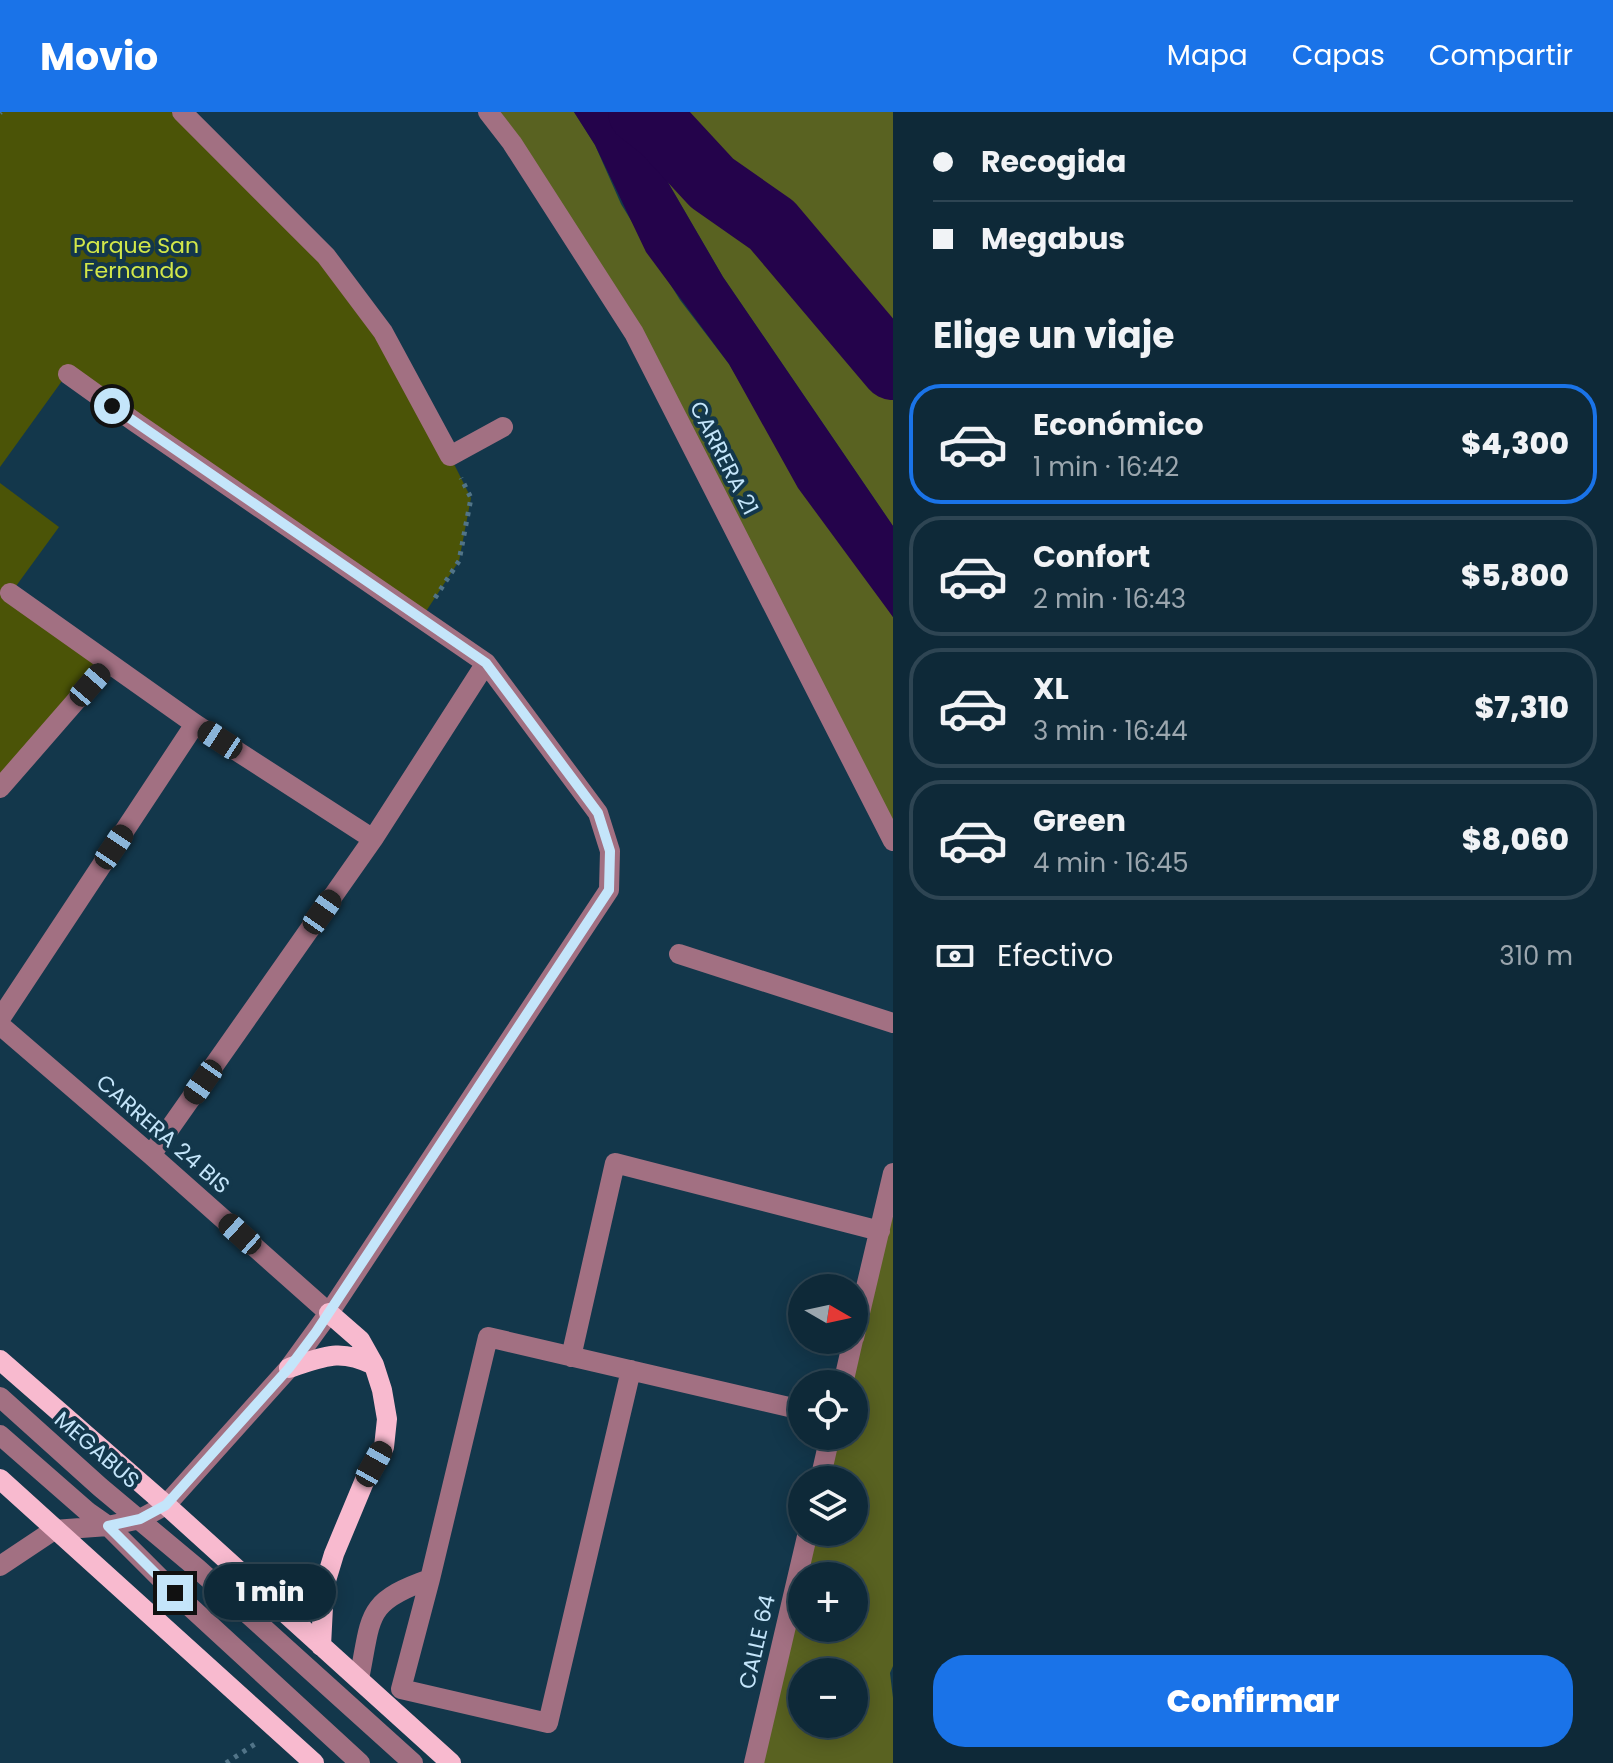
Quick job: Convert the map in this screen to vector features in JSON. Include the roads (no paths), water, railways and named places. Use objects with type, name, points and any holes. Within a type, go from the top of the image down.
[{"type":"main road","points":[[321,1646],[324,1587],[334,1554],[364,1482],[384,1447],[387,1419],[374,1365],[360,1340],[329,1313]]},
{"type":"main road","points":[[289,1368],[328,1356],[352,1355],[374,1365]]},
{"type":"main road","points":[[0,1360],[166,1505],[451,1763]]},
{"type":"main road","points":[[0,1479],[314,1763]]},
{"type":"street","points":[[182,112],[326,256],[383,332],[450,456],[503,427]]},
{"type":"street","name":"CARRERA 21","points":[[488,112],[512,143],[634,333],[893,841]]},
{"type":"street","points":[[0,1566],[54,1530],[108,1526],[140,1519],[166,1505],[289,1368],[329,1313],[609,890],[610,851],[598,813],[486,663],[68,374]]},
{"type":"street","points":[[10,593],[195,724],[373,839]]},
{"type":"street","points":[[151,1155],[373,839],[486,663]]},
{"type":"street","points":[[0,788],[108,664]]},
{"type":"street","points":[[0,1019],[195,724]]},
{"type":"street","points":[[679,954],[893,1023]]},
{"type":"street","name":"CARRERA 24 BIS","points":[[0,1025],[329,1313]]},
{"type":"street","points":[[571,1357],[615,1163],[880,1231]]},
{"type":"street","points":[[868,1281],[893,1173]]},
{"type":"street","points":[[631,1370],[548,1723],[401,1689],[488,1337],[571,1357],[631,1370],[788,1407]]},
{"type":"street","name":"MEGABUS","points":[[0,1397],[413,1763]]},
{"type":"street","points":[[0,1435],[108,1526],[175,1593],[360,1763]]},
{"type":"street","name":"CALLE 64","points":[[754,1763],[805,1546]]},
{"type":"street","points":[[359,1679],[372,1613],[396,1591],[430,1579]]},
{"type":"waterway","points":[[640,112],[663,130],[712,183],[772,225],[893,368]]},
{"type":"park label","name":"Parque San Fernando","points":[[136,258]]}]
